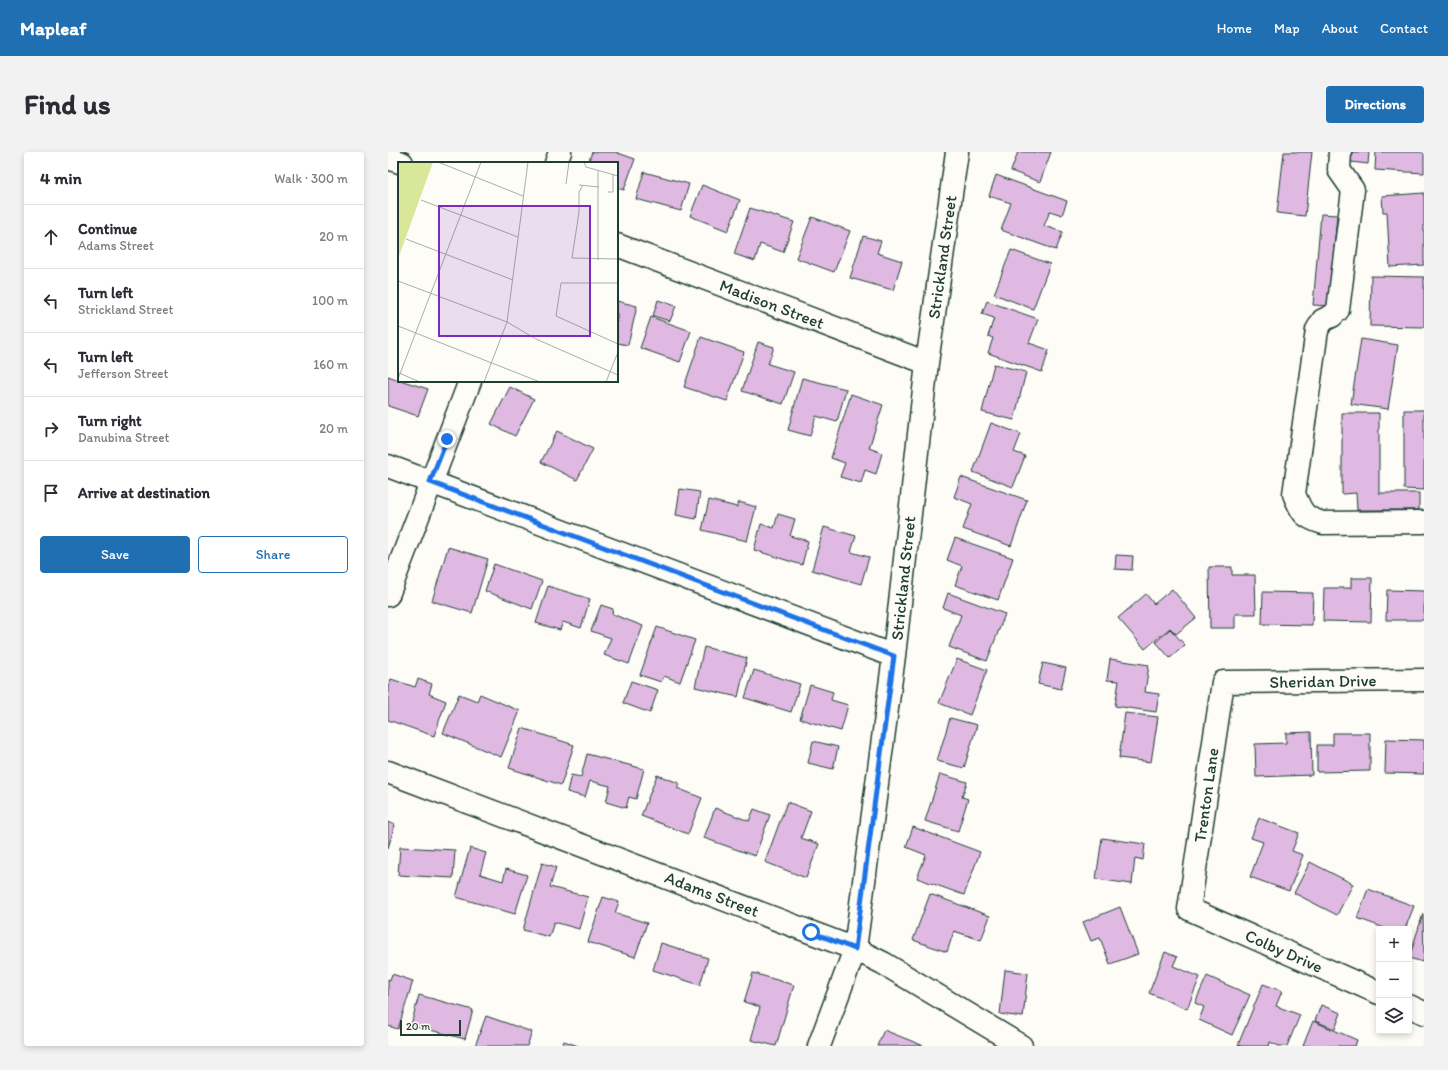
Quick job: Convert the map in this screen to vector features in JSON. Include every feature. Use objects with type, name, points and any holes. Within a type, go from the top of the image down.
[{"type":"street","points":[[556,162],[560,152]]},
{"type":"street","name":"Strickland Street","points":[[819,1046],[855,949],[894,656],[927,363],[957,152]]},
{"type":"street","points":[[1340,152],[1338,170],[1353,190],[1338,310],[1332,316],[1323,320],[1317,330],[1294,494],[1301,510],[1310,519],[1323,523],[1424,522]]},
{"type":"street","points":[[388,158],[399,162]]},
{"type":"street","name":"Madison Street","points":[[618,245],[927,363]]},
{"type":"street","points":[[388,595],[430,482],[470,382]]},
{"type":"street","points":[[388,466],[894,656]]},
{"type":"street","name":"Sheridan Drive","points":[[1223,682],[1424,680]]},
{"type":"street","name":"Trenton Lane","points":[[1189,909],[1223,682]]},
{"type":"street","name":"Adams Street","points":[[388,772],[855,949],[883,963],[1021,1046]]},
{"type":"street","name":"Colby Drive","points":[[1189,909],[1376,992]]},
{"type":"street","points":[[1412,1007],[1424,1013]]},
{"type":"building","points":[[592,152],[615,152],[635,159],[624,190],[618,188],[618,162],[588,162]]},
{"type":"building","points":[[1018,152],[1051,152],[1040,182],[1011,171]]},
{"type":"building","points":[[1284,152],[1312,152],[1305,216],[1277,213]]},
{"type":"building","points":[[1352,152],[1369,152],[1368,164],[1351,162]]},
{"type":"building","points":[[1376,152],[1424,152],[1424,173],[1375,170]]},
{"type":"building","points":[[644,172],[689,184],[681,211],[636,199]]},
{"type":"building","points":[[996,175],[1067,201],[1062,215],[1050,211],[1044,226],[1063,232],[1056,250],[1001,230],[1011,203],[989,196]]},
{"type":"building","points":[[702,185],[740,200],[728,231],[690,216]]},
{"type":"building","points":[[1424,193],[1424,265],[1390,267],[1387,212],[1383,212],[1382,196]]},
{"type":"building","points":[[750,208],[794,222],[783,252],[760,244],[755,261],[734,254]]},
{"type":"building","points":[[1321,214],[1337,215],[1329,306],[1313,305]]},
{"type":"building","points":[[812,217],[850,231],[834,272],[796,258]]},
{"type":"building","points":[[863,236],[881,241],[877,253],[902,261],[893,290],[850,278]]},
{"type":"building","points":[[1011,250],[1050,264],[1033,309],[994,294]]},
{"type":"building","points":[[1371,276],[1424,277],[1424,327],[1370,326]]},
{"type":"building","points":[[658,300],[676,306],[670,321],[653,316]]},
{"type":"building","points":[[618,301],[637,306],[628,345],[618,343]]},
{"type":"building","points":[[987,301],[1038,319],[1029,343],[1049,350],[1042,372],[988,353],[993,338],[988,336],[994,318],[982,314]]},
{"type":"building","points":[[651,317],[691,331],[680,362],[640,348]]},
{"type":"building","points":[[701,337],[744,352],[727,401],[684,387]]},
{"type":"building","points":[[1361,339],[1398,345],[1388,409],[1351,404]]},
{"type":"building","points":[[758,342],[774,347],[768,364],[794,372],[783,404],[742,391]]},
{"type":"building","points":[[994,364],[1026,372],[1014,420],[982,412]]},
{"type":"building","points":[[388,376],[398,380],[398,382],[406,382],[428,389],[418,416],[388,406]]},
{"type":"building","points":[[802,378],[846,389],[837,422],[816,416],[810,436],[788,430]]},
{"type":"building","points":[[510,387],[534,399],[515,436],[491,424]]},
{"type":"building","points":[[851,394],[883,405],[869,448],[882,453],[876,474],[865,470],[861,483],[840,477],[845,463],[831,458]]},
{"type":"building","points":[[1404,410],[1424,410],[1424,490],[1404,489]]},
{"type":"building","points":[[1342,413],[1379,413],[1379,493],[1419,493],[1419,510],[1357,510],[1356,493],[1342,494]]},
{"type":"building","points":[[991,423],[1021,434],[1014,452],[1025,456],[1013,487],[973,472]]},
{"type":"building","points":[[557,431],[593,449],[577,480],[541,462]]},
{"type":"building","points":[[961,477],[1027,500],[1011,546],[963,529],[972,504],[954,497]]},
{"type":"building","points":[[680,489],[700,492],[696,519],[676,515]]},
{"type":"building","points":[[709,500],[737,507],[739,502],[756,507],[747,541],[702,530]]},
{"type":"building","points":[[778,514],[795,519],[790,536],[808,541],[802,565],[754,550],[761,524],[774,528]]},
{"type":"building","points":[[824,527],[856,536],[851,552],[869,557],[861,584],[812,570]]},
{"type":"building","points":[[955,538],[1013,558],[998,600],[955,585],[962,566],[947,560]]},
{"type":"building","points":[[448,547],[488,559],[472,613],[432,601]]},
{"type":"building","points":[[1116,555],[1133,556],[1132,570],[1115,569]]},
{"type":"building","points":[[494,564],[542,581],[532,609],[485,591]]},
{"type":"building","points":[[1209,567],[1232,567],[1232,575],[1255,575],[1256,614],[1235,614],[1235,628],[1210,628]]},
{"type":"building","points":[[1351,578],[1372,578],[1371,622],[1323,621],[1324,588],[1351,588]]},
{"type":"building","points":[[548,586],[590,599],[581,628],[563,622],[560,630],[536,623]]},
{"type":"building","points":[[1172,589],[1196,618],[1176,634],[1170,628],[1145,649],[1118,618],[1146,594],[1154,604]]},
{"type":"building","points":[[1387,590],[1424,591],[1424,620],[1386,620]]},
{"type":"building","points":[[1263,592],[1313,593],[1312,625],[1262,624]]},
{"type":"building","points":[[948,593],[1005,614],[987,661],[949,647],[961,615],[943,608]]},
{"type":"building","points":[[601,605],[613,609],[612,614],[643,626],[629,664],[604,655],[611,638],[591,631]]},
{"type":"building","points":[[657,627],[695,640],[680,682],[664,676],[661,682],[640,675]]},
{"type":"building","points":[[1170,629],[1185,645],[1170,658],[1156,642]]},
{"type":"building","points":[[704,647],[747,658],[738,697],[695,687]]},
{"type":"building","points":[[957,659],[987,670],[970,715],[939,703]]},
{"type":"building","points":[[1110,659],[1149,665],[1145,692],[1159,694],[1156,712],[1115,706],[1119,681],[1107,680]]},
{"type":"building","points":[[1043,663],[1066,668],[1061,689],[1038,684]]},
{"type":"building","points":[[754,670],[800,684],[791,712],[745,698]]},
{"type":"building","points":[[391,679],[415,687],[418,679],[432,684],[429,694],[446,701],[434,736],[388,720],[388,688]]},
{"type":"building","points":[[631,681],[658,690],[650,713],[623,703]]},
{"type":"building","points":[[810,685],[833,692],[831,700],[848,705],[841,731],[800,719]]},
{"type":"building","points":[[459,694],[477,701],[480,694],[520,711],[501,757],[443,733]]},
{"type":"building","points":[[1125,713],[1158,717],[1151,762],[1119,758]]},
{"type":"building","points":[[950,718],[977,725],[964,768],[937,761]]},
{"type":"building","points":[[522,728],[574,745],[561,785],[509,768]]},
{"type":"building","points":[[1311,732],[1312,775],[1256,777],[1255,744],[1286,743],[1286,733]]},
{"type":"building","points":[[1333,733],[1370,733],[1370,771],[1317,772],[1317,745],[1333,745]]},
{"type":"building","points":[[1386,739],[1424,740],[1424,774],[1385,773]]},
{"type":"building","points":[[813,741],[838,747],[833,769],[808,763]]},
{"type":"building","points":[[587,754],[644,769],[636,799],[629,797],[626,808],[606,802],[610,786],[590,781],[585,797],[567,792],[571,775],[581,777]]},
{"type":"building","points":[[940,774],[967,782],[962,797],[968,799],[958,831],[925,821]]},
{"type":"building","points":[[657,775],[679,783],[677,788],[702,798],[688,834],[641,816]]},
{"type":"building","points":[[787,802],[811,811],[801,838],[819,844],[806,878],[765,862]]},
{"type":"building","points":[[715,808],[749,821],[754,809],[770,815],[755,856],[704,838]]},
{"type":"building","points":[[1259,818],[1299,833],[1292,851],[1303,855],[1289,891],[1250,877],[1263,842],[1251,838]]},
{"type":"building","points":[[388,822],[395,825],[388,848]]},
{"type":"building","points":[[913,827],[980,852],[964,895],[917,878],[926,855],[906,847]]},
{"type":"building","points":[[1102,838],[1145,844],[1143,860],[1135,858],[1132,884],[1096,879]]},
{"type":"building","points":[[400,847],[455,850],[453,878],[398,875]]},
{"type":"building","points":[[470,848],[486,853],[480,874],[503,881],[506,869],[527,875],[515,914],[456,897]]},
{"type":"building","points":[[1310,862],[1353,884],[1337,915],[1294,893]]},
{"type":"building","points":[[542,863],[556,867],[550,887],[588,897],[579,929],[554,922],[549,937],[523,930]]},
{"type":"building","points":[[1368,889],[1414,906],[1406,926],[1379,926],[1357,918]]},
{"type":"building","points":[[930,894],[990,916],[981,940],[954,931],[947,952],[913,940]]},
{"type":"building","points":[[603,897],[619,902],[615,913],[647,923],[635,957],[588,942]]},
{"type":"building","points":[[1120,907],[1138,954],[1110,964],[1100,938],[1091,941],[1083,922]]},
{"type":"building","points":[[1423,914],[1423,962],[1412,959],[1412,949]]},
{"type":"building","points":[[661,943],[708,958],[700,985],[653,970]]},
{"type":"building","points":[[1165,952],[1177,957],[1173,966],[1200,977],[1187,1009],[1149,993]]},
{"type":"building","points":[[1005,970],[1028,973],[1023,1017],[1000,1014]]},
{"type":"building","points":[[753,973],[794,985],[776,1046],[751,1040],[760,1007],[744,1002]]},
{"type":"building","points":[[392,974],[413,981],[398,1029],[388,1026],[388,979],[390,980]]},
{"type":"building","points":[[1207,976],[1250,995],[1232,1035],[1199,1020],[1204,1007],[1195,1003]]},
{"type":"building","points":[[1263,984],[1282,991],[1276,1006],[1300,1015],[1287,1046],[1279,1046],[1270,1042],[1269,1046],[1238,1045]]},
{"type":"building","points":[[419,995],[473,1010],[465,1039],[411,1025]]},
{"type":"building","points":[[1321,1005],[1341,1013],[1335,1029],[1315,1021]]},
{"type":"building","points":[[486,1016],[532,1032],[527,1046],[475,1046]]},
{"type":"building","points":[[1313,1021],[1357,1040],[1355,1046],[1303,1046]]},
{"type":"building","points":[[884,1030],[924,1046],[877,1046]]},
{"type":"building","points":[[564,1041],[578,1046],[562,1046]]},
{"type":"route","points":[[447,439],[430,482],[894,656],[855,949],[811,932]]}]
